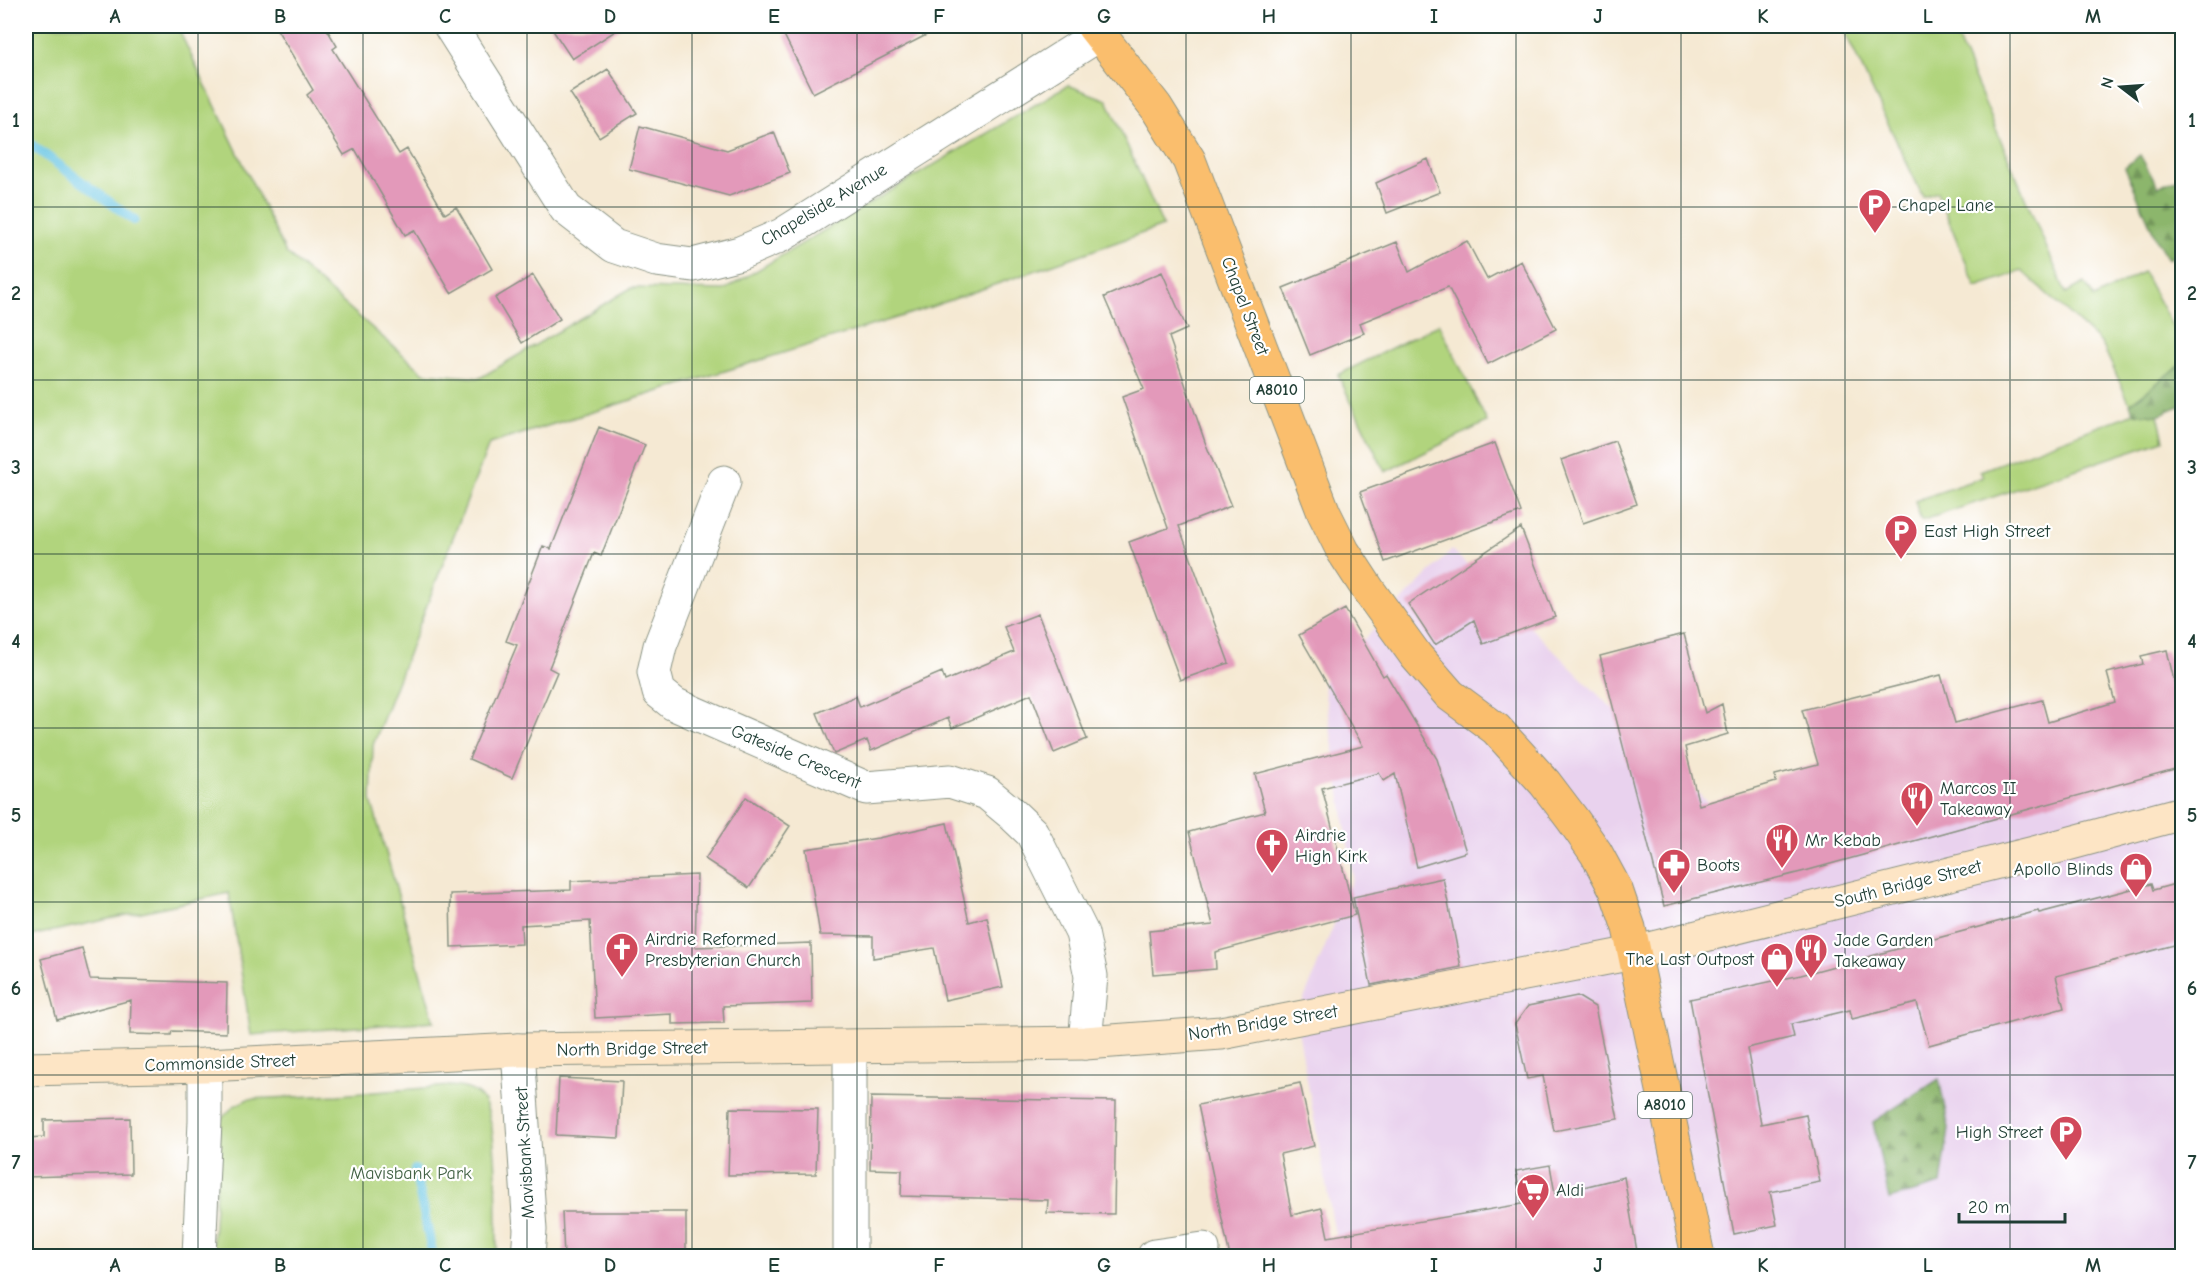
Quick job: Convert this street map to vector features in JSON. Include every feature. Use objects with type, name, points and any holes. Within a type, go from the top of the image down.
[{"type":"main road","name":"Chapel Street","points":[[1096,29],[1156,107],[1189,160],[1324,513],[1343,551],[1369,591],[1423,664],[1450,695],[1496,729],[1545,783],[1596,853],[1616,890],[1629,928],[1634,953]]},
{"type":"main road","name":"South Bridge Street","points":[[1634,953],[2034,853],[2182,813]]},
{"type":"main road","name":"North Bridge Street","points":[[414,1054],[518,1050],[1085,1042],[1221,1033],[1634,953]]},
{"type":"main road","name":"A8010","points":[[1634,953],[1698,1257]]},
{"type":"main road","name":"Commonside Street","points":[[26,1069],[205,1065],[414,1054]]},
{"type":"street","name":"Chapelside Avenue","points":[[450,26],[566,209],[614,246],[656,260],[693,265],[740,253],[782,235],[1096,29]]},
{"type":"street","name":"Gateside Crescent","points":[[724,482],[660,646],[654,672],[659,692],[674,704],[866,788],[950,781],[987,793],[1032,833],[1082,933],[1091,976],[1085,1042]]},
{"type":"street","points":[[850,1047],[850,1257]]},
{"type":"street","name":"Mavisbank Street","points":[[518,1050],[530,1230],[528,1257]]},
{"type":"street","points":[[199,1257],[205,1065]]},
{"type":"street","points":[[1154,1257],[1203,1249]]},
{"type":"shaded area","points":[[1452,550],[1720,815],[2085,720],[2182,690],[2182,1256],[1339,1256],[1296,1019],[1353,877],[1323,681]]},
{"type":"green space","points":[[26,26],[177,26],[286,253],[424,373],[480,378],[631,288],[724,290],[1068,85],[1107,100],[1163,226],[922,310],[489,444],[373,745],[371,800],[434,1021],[251,1035],[229,893],[30,936],[26,920]]},
{"type":"green space","points":[[1842,26],[1952,26],[2066,293],[2085,283],[2094,298],[2143,272],[2182,344],[2182,364],[2130,404],[2102,344],[2022,271],[1976,287],[1937,192],[1923,197]]},
{"type":"green space","points":[[2140,155],[2158,187],[2182,177],[2182,251],[2168,259],[2158,243],[2125,167]]},
{"type":"green space","points":[[1439,324],[1487,422],[1385,472],[1338,375]]},
{"type":"green space","points":[[2182,364],[2182,405],[2158,415],[2134,413],[2130,404]]},
{"type":"green space","points":[[2134,413],[2158,415],[2164,440],[1921,521],[1915,501],[1983,477],[1980,471]]},
{"type":"green space","points":[[1939,1079],[1949,1129],[1941,1184],[1889,1199],[1873,1122]]},
{"type":"green space","name":"Mavisbank Park","points":[[450,1086],[477,1093],[483,1100],[488,1113],[495,1152],[497,1256],[212,1256],[220,1120],[234,1106],[248,1099]]},
{"type":"building","points":[[275,26],[325,26],[337,46],[333,49],[399,154],[407,149],[445,214],[456,207],[492,269],[451,293],[414,230],[405,235],[355,149],[344,155],[307,95],[313,90]]},
{"type":"building","points":[[550,26],[623,26],[572,59]]},
{"type":"building","points":[[803,26],[944,26],[813,93],[784,35]]},
{"type":"building","points":[[608,69],[637,113],[599,137],[570,93]]},
{"type":"building","points":[[640,126],[727,150],[774,132],[790,173],[729,196],[629,169]]},
{"type":"building","points":[[1428,159],[1440,192],[1387,213],[1376,183]]},
{"type":"building","points":[[1467,241],[1487,279],[1521,261],[1556,329],[1488,364],[1448,287],[1360,323],[1364,333],[1310,355],[1283,288],[1397,242],[1409,272]]},
{"type":"building","points":[[1162,272],[1187,329],[1169,337],[1205,442],[1231,506],[1179,526],[1229,663],[1180,680],[1129,542],[1168,528],[1122,397],[1144,389],[1104,297]]},
{"type":"building","points":[[533,275],[560,319],[522,343],[495,298]]},
{"type":"building","points":[[599,427],[645,445],[601,556],[594,553],[549,668],[557,672],[512,778],[469,759],[517,645],[506,641],[543,546],[551,549]]},
{"type":"building","points":[[1615,441],[1637,504],[1583,523],[1561,460]]},
{"type":"building","points":[[1495,443],[1521,512],[1385,562],[1360,492]]},
{"type":"building","points":[[1521,528],[1555,617],[1483,644],[1474,620],[1435,645],[1408,604]]},
{"type":"building","points":[[1345,609],[1383,676],[1386,674],[1437,759],[1466,852],[1417,867],[1395,774],[1384,781],[1379,773],[1322,788],[1355,915],[1215,952],[1216,969],[1153,974],[1149,931],[1213,925],[1189,832],[1265,812],[1255,774],[1363,746],[1299,635]]},
{"type":"building","points":[[1038,614],[1087,739],[1054,753],[1031,694],[952,728],[948,718],[871,751],[867,740],[834,754],[817,713],[856,696],[860,707],[942,672],[945,681],[1014,652],[1004,627]]},
{"type":"building","points":[[1684,634],[1705,713],[1722,704],[1728,734],[1685,747],[1699,805],[1776,782],[1775,775],[1818,764],[1802,710],[1941,675],[1955,723],[2042,700],[2048,722],[2115,702],[2107,673],[2143,664],[2141,656],[2167,650],[2182,716],[2182,767],[1805,871],[1664,906],[1600,656]]},
{"type":"building","points":[[746,797],[790,826],[749,888],[705,859]]},
{"type":"building","points":[[947,823],[969,922],[987,917],[1003,987],[945,1000],[934,948],[873,958],[873,936],[820,935],[806,849],[878,838]]},
{"type":"building","points":[[697,875],[695,947],[811,943],[812,1003],[723,1006],[724,1023],[672,1024],[672,1014],[595,1018],[590,921],[521,925],[522,944],[451,947],[450,894],[571,890],[571,881]]},
{"type":"building","points":[[1443,878],[1461,967],[1371,985],[1353,897]]},
{"type":"building","points":[[2182,882],[2182,943],[2056,976],[2064,1008],[1929,1045],[1917,1003],[1852,1019],[1850,1010],[1791,1024],[1794,1037],[1747,1048],[1761,1124],[1806,1115],[1820,1182],[1770,1192],[1777,1225],[1734,1234],[1690,999],[1801,975],[2038,911],[2039,913],[2151,884],[2153,890]]},
{"type":"building","points":[[82,948],[90,979],[227,983],[226,1033],[172,1031],[171,1035],[130,1034],[131,1000],[57,1020],[41,959]]},
{"type":"building","points":[[1577,996],[1595,1007],[1618,1119],[1554,1131],[1543,1076],[1527,1079],[1515,1024],[1528,1006]]},
{"type":"building","points":[[559,1078],[622,1081],[619,1138],[556,1135]]},
{"type":"building","points":[[1300,1083],[1314,1146],[1280,1154],[1292,1215],[1322,1208],[1328,1237],[1522,1204],[1516,1171],[1550,1165],[1555,1194],[1624,1177],[1638,1257],[1230,1257],[1198,1105]]},
{"type":"building","points":[[871,1097],[1116,1101],[1114,1214],[1047,1213],[1048,1200],[901,1196],[902,1170],[870,1169]]},
{"type":"building","points":[[730,1108],[818,1109],[816,1174],[728,1175]]},
{"type":"building","points":[[130,1118],[131,1174],[26,1177],[26,1138],[44,1137],[44,1120]]},
{"type":"building","points":[[562,1212],[686,1212],[686,1257],[564,1257]]},
{"type":"waterway","points":[[26,141],[134,220]]},
{"type":"waterway","points":[[415,1170],[433,1256]]},
{"type":"place","name":"Chapel Lane","points":[[1875,234]]},
{"type":"place","name":"East High Street","points":[[1901,560]]},
{"type":"place","name":"Marcos II Takeaway","points":[[1917,827]]},
{"type":"place","name":"Mr Kebab","points":[[1782,869]]},
{"type":"place","name":"Airdrie High Kirk","points":[[1272,874]]},
{"type":"place","name":"Boots","points":[[1674,894]]},
{"type":"place","name":"Apollo Blinds","points":[[2136,898]]},
{"type":"place","name":"Airdrie Reformed Presbyterian Church","points":[[622,978]]},
{"type":"place","name":"Jade Garden Takeaway","points":[[1811,979]]},
{"type":"place","name":"The Last Outpost","points":[[1777,988]]},
{"type":"place","name":"High Street","points":[[2066,1161]]},
{"type":"place","name":"Aldi","points":[[1533,1219]]}]
